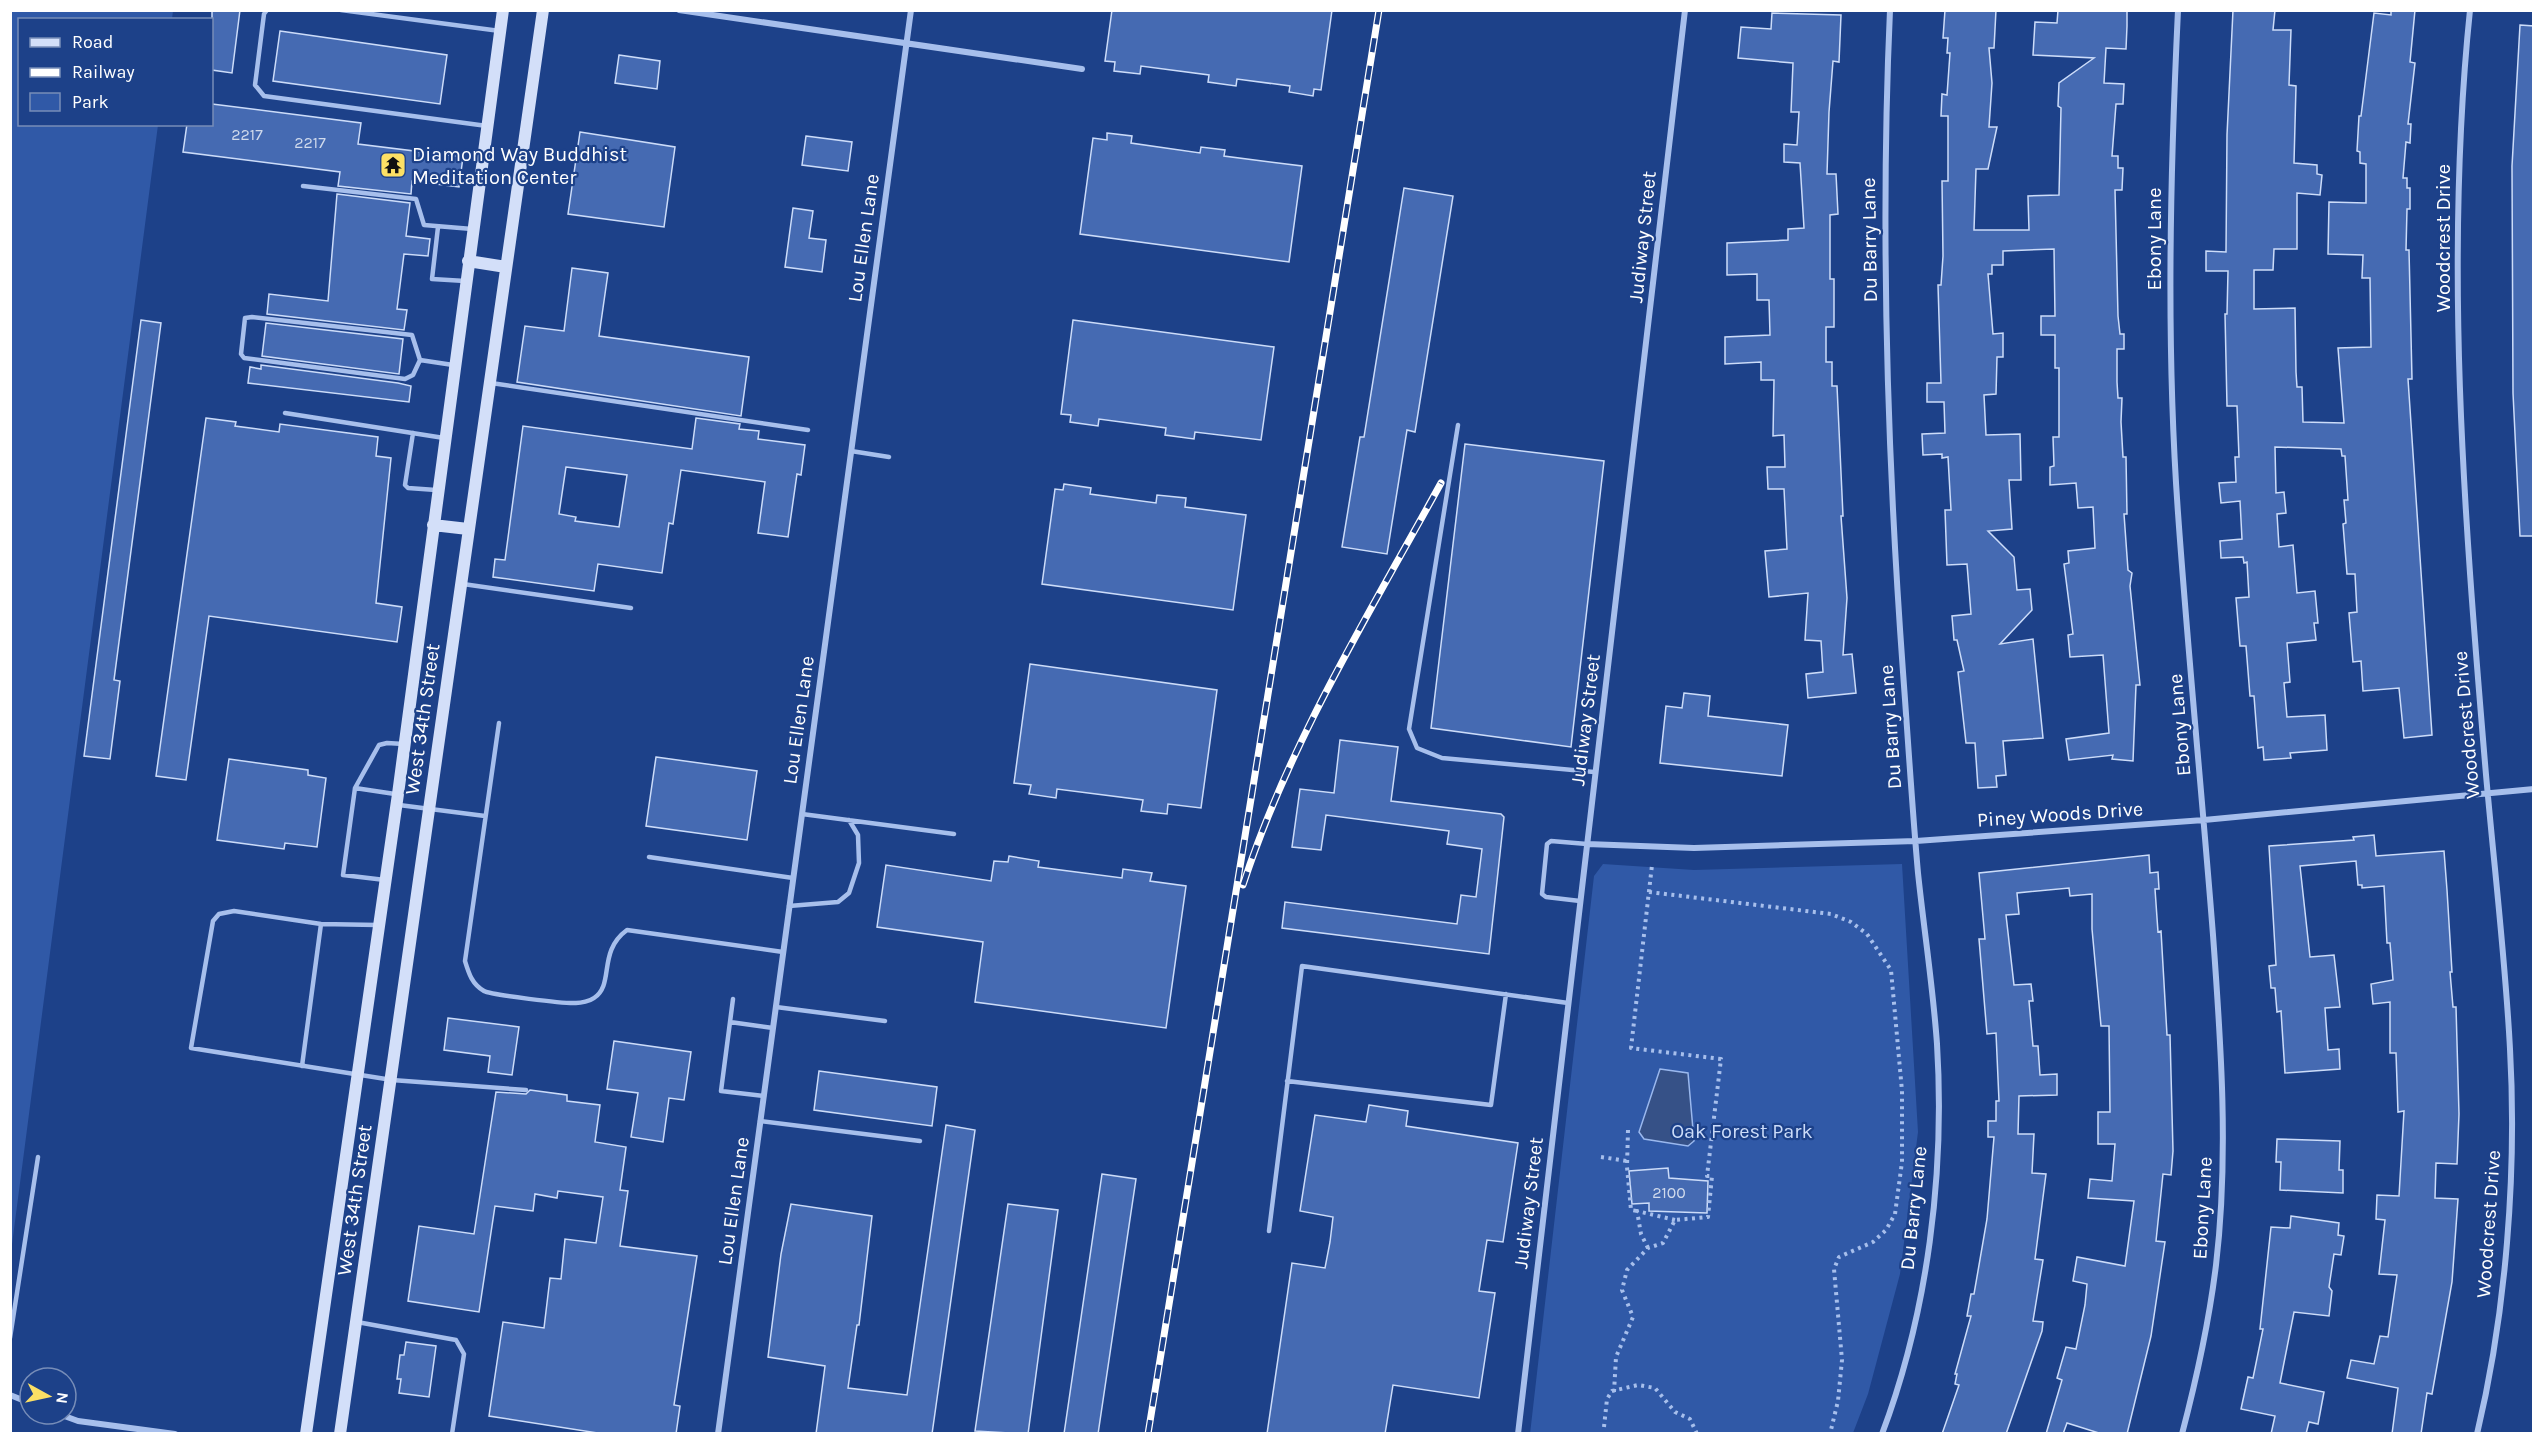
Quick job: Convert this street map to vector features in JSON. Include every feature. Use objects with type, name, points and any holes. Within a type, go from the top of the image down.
[{"type":"main road","name":"West 34th Street","points":[[306,1434],[380,925],[502,10]]},
{"type":"main road","name":"West 34th Street","points":[[340,1434],[543,10]]},
{"type":"main road","points":[[468,261],[506,267]]},
{"type":"main road","points":[[433,525],[468,529]]},
{"type":"street","points":[[679,10],[1082,69]]},
{"type":"street","name":"Lou Ellen Lane","points":[[718,1434],[911,10]]},
{"type":"street","name":"Judiway Street","points":[[1518,1434],[1685,10]]},
{"type":"street","name":"Du Barry Lane","points":[[1882,1434],[1914,1325],[1930,1233],[1938,1137],[1937,1045],[1916,841],[1894,556],[1887,359],[1884,141],[1890,10]]},
{"type":"street","name":"Ebony Lane","points":[[2178,10],[2170,169],[2171,339],[2177,510],[2220,1029],[2222,1146],[2215,1272],[2204,1350],[2182,1434]]},
{"type":"street","name":"Woodcrest Drive","points":[[2470,10],[2460,107],[2458,265],[2461,400],[2488,794],[2510,1050],[2511,1190],[2501,1288],[2485,1402],[2477,1434]]},
{"type":"street","name":"Piney Woods Drive","points":[[1587,844],[1694,848],[1916,841],[2204,820],[2534,789]]},
{"type":"street","points":[[78,1421],[130,1431],[175,1434]]},
{"type":"lane","points":[[267,10],[264,14],[255,85],[264,96],[487,126]]},
{"type":"lane","points":[[341,10],[500,31]]},
{"type":"lane","points":[[303,186],[416,199],[424,225],[472,229]]},
{"type":"lane","points":[[438,226],[432,279],[465,281]]},
{"type":"lane","points":[[245,318],[412,335],[420,360],[413,375],[405,379],[244,358],[241,354],[245,318]]},
{"type":"lane","points":[[420,360],[454,365]]},
{"type":"lane","points":[[489,382],[808,430]]},
{"type":"lane","points":[[285,413],[444,438]]},
{"type":"lane","points":[[1458,425],[1408,729],[1417,748],[1442,758],[1594,772]]},
{"type":"lane","points":[[413,433],[405,484],[408,488],[437,491]]},
{"type":"lane","points":[[851,450],[889,457]]},
{"type":"lane","points":[[460,583],[631,608]]},
{"type":"lane","points":[[499,723],[465,961],[471,981],[486,993],[575,1004],[593,999],[603,989],[609,952],[616,939],[627,930],[783,952]]},
{"type":"lane","points":[[386,880],[343,875],[355,788],[379,745],[387,742],[404,744]]},
{"type":"lane","points":[[355,788],[429,809],[485,816]]},
{"type":"lane","points":[[802,814],[954,834]]},
{"type":"lane","points":[[789,906],[838,902],[849,893],[859,863],[858,835],[849,820]]},
{"type":"lane","points":[[1580,901],[1546,897],[1542,894],[1547,844],[1551,841],[1587,844]]},
{"type":"lane","points":[[649,856],[793,878]]},
{"type":"lane","points":[[380,925],[321,924],[234,911],[219,914],[213,921],[191,1048],[392,1080],[526,1090]]},
{"type":"lane","points":[[302,1066],[321,924]]},
{"type":"lane","points":[[1269,1231],[1302,966],[1568,1003]]},
{"type":"lane","points":[[1287,1081],[1491,1105],[1506,994]]},
{"type":"lane","points":[[733,999],[721,1091],[764,1096]]},
{"type":"lane","points":[[776,1007],[885,1021]]},
{"type":"lane","points":[[730,1022],[773,1028]]},
{"type":"lane","points":[[760,1121],[921,1141]]},
{"type":"lane","points":[[10,1338],[38,1157]]},
{"type":"lane","points":[[357,1322],[456,1340],[464,1354],[452,1434]]},
{"type":"path","points":[[1628,1130],[1627,1161],[1631,1210],[1675,1220],[1708,1217],[1712,1176],[1707,1176],[1721,1059],[1631,1048],[1652,865]]},
{"type":"path","points":[[1649,892],[1831,914],[1859,927],[1874,942],[1891,970],[1902,1091],[1902,1162],[1895,1214],[1891,1223],[1873,1242],[1839,1257],[1834,1269],[1842,1360],[1840,1388],[1830,1434]]},
{"type":"path","points":[[1601,1157],[1627,1161]]},
{"type":"path","points":[[1637,1211],[1641,1234],[1648,1248]]},
{"type":"path","points":[[1614,1392],[1616,1356],[1633,1317],[1623,1297],[1627,1270],[1648,1248],[1663,1243],[1675,1220]]},
{"type":"path","points":[[1604,1427],[1607,1399],[1614,1392],[1638,1385],[1655,1388],[1675,1412],[1690,1419],[1697,1434]]},
{"type":"green space","points":[[11,10],[173,11],[172,18],[18,18],[18,126],[158,126],[11,1252]]},
{"type":"green space","name":"Oak Forest Park","points":[[1603,864],[1694,870],[1902,864],[1918,1132],[1900,1274],[1868,1394],[1853,1433],[1530,1434],[1594,876]]},
{"type":"shaded area","points":[[1660,1069],[1688,1073],[1694,1141],[1688,1146],[1644,1139],[1639,1132]]},
{"type":"building","points":[[212,10],[240,10],[232,73],[213,70]]},
{"type":"building","points":[[1112,10],[1332,10],[1321,90],[1314,89],[1313,96],[1289,92],[1290,86],[1237,79],[1236,86],[1208,82],[1209,75],[1141,66],[1140,74],[1114,71],[1115,62],[1105,61]]},
{"type":"building","points":[[1945,10],[1996,10],[1994,48],[1989,48],[1992,83],[1989,127],[1997,127],[1988,169],[1976,169],[1974,230],[2029,230],[2028,196],[2059,195],[2061,108],[2058,106],[2059,83],[2094,58],[2033,55],[2035,22],[2057,23],[2058,10],[2127,10],[2126,49],[2106,48],[2104,83],[2124,84],[2123,104],[2116,104],[2112,156],[2118,156],[2118,168],[2123,168],[2122,190],[2115,190],[2118,316],[2120,334],[2124,334],[2124,349],[2117,349],[2117,382],[2118,398],[2122,398],[2121,422],[2123,457],[2126,457],[2127,514],[2124,514],[2128,570],[2132,573],[2130,586],[2140,685],[2136,685],[2133,761],[2112,759],[2113,755],[2069,760],[2066,739],[2109,733],[2103,655],[2070,657],[2068,635],[2073,634],[2064,564],[2069,563],[2068,551],[2095,548],[2093,507],[2078,508],[2076,483],[2050,485],[2050,467],[2054,466],[2053,437],[2059,437],[2059,368],[2055,368],[2055,335],[2041,335],[2041,316],[2055,316],[2054,249],[2003,251],[2003,265],[1992,265],[1992,274],[1988,274],[1993,334],[2003,333],[2003,357],[1997,357],[1996,394],[1984,395],[1986,435],[2020,434],[2021,480],[2009,480],[2012,529],[1988,531],[2014,557],[2017,590],[2030,589],[2032,610],[2000,644],[2033,639],[2043,738],[2003,741],[2006,775],[1996,776],[1997,787],[1978,788],[1975,743],[1966,743],[1958,672],[1964,671],[1957,640],[1954,640],[1952,616],[1971,614],[1967,564],[1947,565],[1945,510],[1951,510],[1948,457],[1942,458],[1942,454],[1923,455],[1922,434],[1945,433],[1944,402],[1927,402],[1927,383],[1941,383],[1938,285],[1941,285],[1943,256],[1942,181],[1948,181],[1948,116],[1941,116],[1942,94],[1947,95],[1950,53],[1947,53],[1948,38],[1943,38]]},
{"type":"building","points":[[2233,10],[2275,10],[2273,30],[2291,30],[2289,85],[2296,86],[2294,163],[2317,165],[2317,174],[2322,175],[2320,195],[2297,193],[2297,249],[2274,249],[2273,270],[2254,270],[2254,309],[2295,308],[2297,387],[2302,387],[2303,422],[2344,423],[2338,348],[2371,347],[2370,278],[2362,278],[2363,255],[2328,254],[2329,202],[2366,203],[2366,164],[2360,163],[2360,152],[2357,151],[2359,116],[2361,116],[2374,13],[2391,15],[2391,10],[2415,10],[2410,62],[2415,63],[2408,124],[2411,124],[2410,143],[2406,142],[2403,178],[2407,178],[2407,188],[2410,188],[2406,250],[2409,250],[2412,379],[2408,379],[2432,735],[2404,738],[2399,688],[2363,691],[2361,661],[2353,662],[2349,613],[2357,612],[2355,574],[2347,574],[2343,524],[2346,523],[2344,500],[2348,500],[2345,456],[2342,456],[2341,449],[2275,447],[2276,493],[2284,492],[2286,513],[2277,514],[2279,547],[2293,545],[2297,593],[2315,591],[2318,623],[2314,623],[2316,640],[2287,643],[2290,682],[2284,683],[2287,717],[2325,715],[2327,750],[2290,753],[2291,758],[2264,760],[2263,747],[2258,748],[2254,696],[2250,696],[2246,646],[2240,646],[2236,598],[2249,597],[2247,562],[2244,563],[2243,557],[2221,558],[2220,541],[2242,539],[2240,501],[2221,503],[2219,483],[2236,482],[2235,457],[2239,457],[2237,406],[2227,406],[2225,314],[2227,314],[2228,271],[2206,271],[2206,251],[2226,252],[2227,135]]},
{"type":"building","points":[[1772,13],[1841,15],[1839,62],[1833,61],[1829,112],[1827,174],[1836,174],[1838,214],[1830,215],[1830,279],[1834,279],[1834,327],[1826,327],[1826,362],[1832,362],[1832,386],[1837,386],[1843,516],[1841,516],[1847,598],[1843,655],[1852,654],[1856,693],[1808,698],[1806,674],[1823,672],[1821,641],[1805,640],[1808,593],[1769,597],[1765,551],[1787,549],[1784,489],[1768,489],[1767,467],[1785,467],[1784,435],[1773,436],[1774,380],[1761,380],[1761,362],[1725,364],[1725,337],[1770,335],[1769,300],[1757,300],[1757,274],[1727,275],[1727,243],[1788,240],[1788,229],[1804,228],[1800,163],[1784,162],[1784,144],[1797,145],[1799,112],[1791,112],[1793,63],[1738,58],[1741,27],[1771,29]]},
{"type":"building","points":[[2520,25],[2534,26],[2534,536],[2520,536],[2513,393],[2512,166]]},
{"type":"building","points":[[280,31],[447,55],[440,104],[273,81]]},
{"type":"building","points":[[619,55],[660,61],[657,89],[615,83]]},
{"type":"building","points":[[213,104],[361,123],[358,144],[463,157],[459,187],[412,181],[411,194],[338,186],[340,172],[183,152],[187,126],[213,126]]},
{"type":"building","points":[[580,132],[675,147],[664,227],[568,214]]},
{"type":"building","points":[[1107,133],[1132,136],[1131,143],[1200,153],[1201,147],[1225,150],[1224,156],[1302,166],[1289,262],[1080,234],[1093,138],[1107,140]]},
{"type":"building","points":[[806,136],[852,142],[848,171],[802,165]]},
{"type":"building","points":[[1404,188],[1453,196],[1415,432],[1407,430],[1387,554],[1342,547],[1360,437],[1364,437]]},
{"type":"building","points":[[337,194],[410,203],[406,236],[430,239],[428,256],[404,254],[397,309],[407,310],[404,330],[267,314],[269,294],[328,301]]},
{"type":"building","points":[[793,208],[813,211],[809,238],[826,240],[822,272],[785,267]]},
{"type":"building","points":[[572,268],[608,273],[599,336],[749,357],[741,416],[517,382],[525,326],[564,331]]},
{"type":"building","points":[[141,320],[161,323],[114,680],[120,681],[110,759],[84,756]]},
{"type":"building","points":[[1073,320],[1274,347],[1261,440],[1195,432],[1194,439],[1165,435],[1166,428],[1099,419],[1098,426],[1070,422],[1071,415],[1061,414]]},
{"type":"building","points":[[266,323],[403,339],[399,374],[262,356]]},
{"type":"building","points":[[261,365],[411,386],[409,402],[248,383],[250,367],[261,369]]},
{"type":"building","points":[[206,418],[236,422],[235,426],[279,432],[280,424],[378,437],[376,456],[391,458],[376,603],[402,607],[397,642],[209,616],[186,780],[156,776]]},
{"type":"building","points":[[696,418],[740,424],[739,429],[759,431],[758,439],[805,445],[801,475],[797,474],[788,537],[758,533],[765,482],[681,470],[673,524],[669,523],[662,573],[598,564],[594,591],[493,577],[495,559],[505,560],[523,426],[692,449]],"holes":[[[566,467],[627,475],[619,527],[575,521],[576,517],[559,514]]]},
{"type":"building","points":[[1465,444],[1604,461],[1571,747],[1431,728]]},
{"type":"building","points":[[1064,484],[1091,488],[1090,494],[1156,503],[1157,495],[1186,498],[1185,507],[1246,515],[1233,610],[1042,584],[1055,489],[1063,490]]},
{"type":"building","points":[[1030,664],[1217,690],[1201,808],[1168,804],[1167,814],[1141,811],[1143,800],[1057,789],[1056,798],[1029,794],[1031,785],[1014,783]]},
{"type":"building","points":[[1684,693],[1710,696],[1708,716],[1788,725],[1782,776],[1660,763],[1666,706],[1682,708]]},
{"type":"building","points":[[1340,740],[1398,747],[1391,801],[1501,814],[1504,817],[1489,954],[1282,928],[1285,902],[1457,924],[1461,895],[1476,897],[1482,849],[1447,844],[1449,831],[1326,815],[1321,850],[1292,847],[1300,789],[1334,793]]},
{"type":"building","points":[[656,757],[757,771],[747,840],[646,826]]},
{"type":"building","points":[[229,759],[308,770],[308,775],[326,778],[317,847],[285,843],[284,849],[217,840]]},
{"type":"building","points":[[2374,835],[2376,856],[2444,851],[2452,972],[2450,972],[2453,1007],[2456,1007],[2459,1114],[2457,1164],[2436,1163],[2435,1198],[2458,1199],[2452,1282],[2432,1394],[2427,1393],[2421,1434],[2392,1434],[2398,1388],[2347,1378],[2351,1360],[2374,1364],[2380,1336],[2388,1337],[2397,1275],[2379,1274],[2385,1220],[2376,1219],[2377,1195],[2399,1196],[2404,1111],[2398,1112],[2396,1053],[2390,1053],[2390,1002],[2373,1004],[2371,984],[2393,980],[2390,943],[2387,943],[2384,886],[2362,888],[2362,885],[2358,885],[2356,861],[2300,866],[2310,957],[2334,955],[2340,1007],[2325,1008],[2328,1050],[2339,1049],[2340,1069],[2285,1073],[2281,1011],[2277,1012],[2275,988],[2271,988],[2269,966],[2276,965],[2269,846],[2354,840],[2353,837]]},
{"type":"building","points":[[2149,855],[2150,873],[2158,872],[2159,889],[2155,889],[2158,932],[2161,931],[2167,1035],[2170,1035],[2173,1151],[2171,1175],[2163,1174],[2156,1241],[2165,1242],[2151,1336],[2127,1434],[2102,1434],[2067,1423],[2063,1434],[2046,1434],[2062,1380],[2057,1378],[2066,1347],[2076,1349],[2085,1305],[2087,1284],[2073,1281],[2077,1257],[2125,1266],[2134,1201],[2088,1198],[2090,1179],[2112,1181],[2115,1144],[2098,1144],[2098,1112],[2110,1112],[2109,1026],[2101,1026],[2092,929],[2092,894],[2070,896],[2069,888],[2017,893],[2019,914],[2006,915],[2014,985],[2031,984],[2033,1001],[2029,1001],[2033,1046],[2038,1046],[2040,1075],[2057,1074],[2057,1095],[2019,1096],[2018,1134],[2034,1134],[2032,1173],[2046,1174],[2035,1259],[2043,1260],[2033,1321],[2043,1322],[2042,1331],[2006,1434],[1942,1434],[1959,1385],[1955,1384],[1957,1374],[1955,1374],[1971,1316],[1967,1316],[1971,1294],[1974,1294],[1987,1219],[1994,1137],[1988,1137],[1988,1121],[1996,1121],[1996,1101],[1999,1101],[1996,1033],[1987,1034],[1979,939],[1985,939],[1979,873]]},
{"type":"building","points":[[1009,856],[1039,861],[1038,867],[1122,878],[1123,869],[1152,873],[1150,881],[1186,886],[1166,1028],[975,1002],[983,942],[877,927],[886,865],[991,881],[994,861],[1008,862]]},
{"type":"building","points":[[448,1018],[519,1027],[512,1075],[488,1072],[490,1056],[444,1050]]},
{"type":"building","points":[[614,1041],[691,1052],[684,1100],[669,1098],[663,1142],[631,1137],[638,1093],[607,1089]]},
{"type":"building","points":[[819,1071],[937,1087],[932,1126],[814,1110]]},
{"type":"building","points":[[530,1090],[567,1095],[567,1101],[600,1105],[595,1142],[626,1147],[620,1190],[628,1191],[620,1246],[697,1256],[674,1405],[680,1406],[676,1434],[604,1434],[489,1416],[503,1322],[544,1328],[550,1278],[561,1279],[565,1239],[596,1243],[603,1197],[558,1191],[557,1198],[535,1194],[533,1211],[495,1206],[479,1312],[408,1301],[419,1226],[474,1234],[496,1092],[526,1094]]},
{"type":"building","points":[[1369,1105],[1408,1111],[1406,1126],[1518,1143],[1503,1242],[1487,1240],[1479,1291],[1495,1293],[1479,1398],[1393,1385],[1385,1434],[1267,1434],[1292,1263],[1325,1268],[1330,1242],[1333,1217],[1300,1211],[1315,1115],[1366,1122]]},
{"type":"building","points":[[946,1125],[975,1130],[932,1434],[816,1434],[825,1366],[768,1357],[781,1254],[791,1204],[872,1216],[859,1325],[857,1325],[848,1388],[907,1395]]},
{"type":"building","points":[[2277,1139],[2340,1141],[2339,1170],[2343,1170],[2343,1193],[2280,1190],[2281,1162],[2276,1162]]},
{"type":"building","points":[[1668,1168],[1669,1178],[1708,1181],[1707,1213],[1649,1211],[1649,1203],[1632,1204],[1629,1171]]},
{"type":"building","points":[[1102,1174],[1136,1179],[1098,1434],[1064,1434]]},
{"type":"building","points":[[1008,1204],[1058,1210],[1028,1434],[975,1431]]},
{"type":"building","points":[[2291,1216],[2339,1223],[2338,1235],[2344,1236],[2341,1255],[2334,1254],[2329,1287],[2332,1291],[2329,1316],[2294,1312],[2280,1383],[2324,1392],[2318,1424],[2309,1422],[2306,1434],[2271,1434],[2275,1416],[2241,1409],[2248,1377],[2253,1378],[2263,1329],[2260,1329],[2271,1227],[2290,1228]]},
{"type":"building","points":[[406,1342],[436,1346],[429,1397],[399,1393],[401,1379],[397,1379],[400,1355],[404,1355]]},
{"type":"railway","points":[[1148,1434],[1379,10]]},
{"type":"railway","points":[[1243,885],[1283,781],[1307,730],[1359,630],[1441,483]]},
{"type":"place","name":"Diamond Way Buddhist Meditation Center","points":[[393,165]]}]
